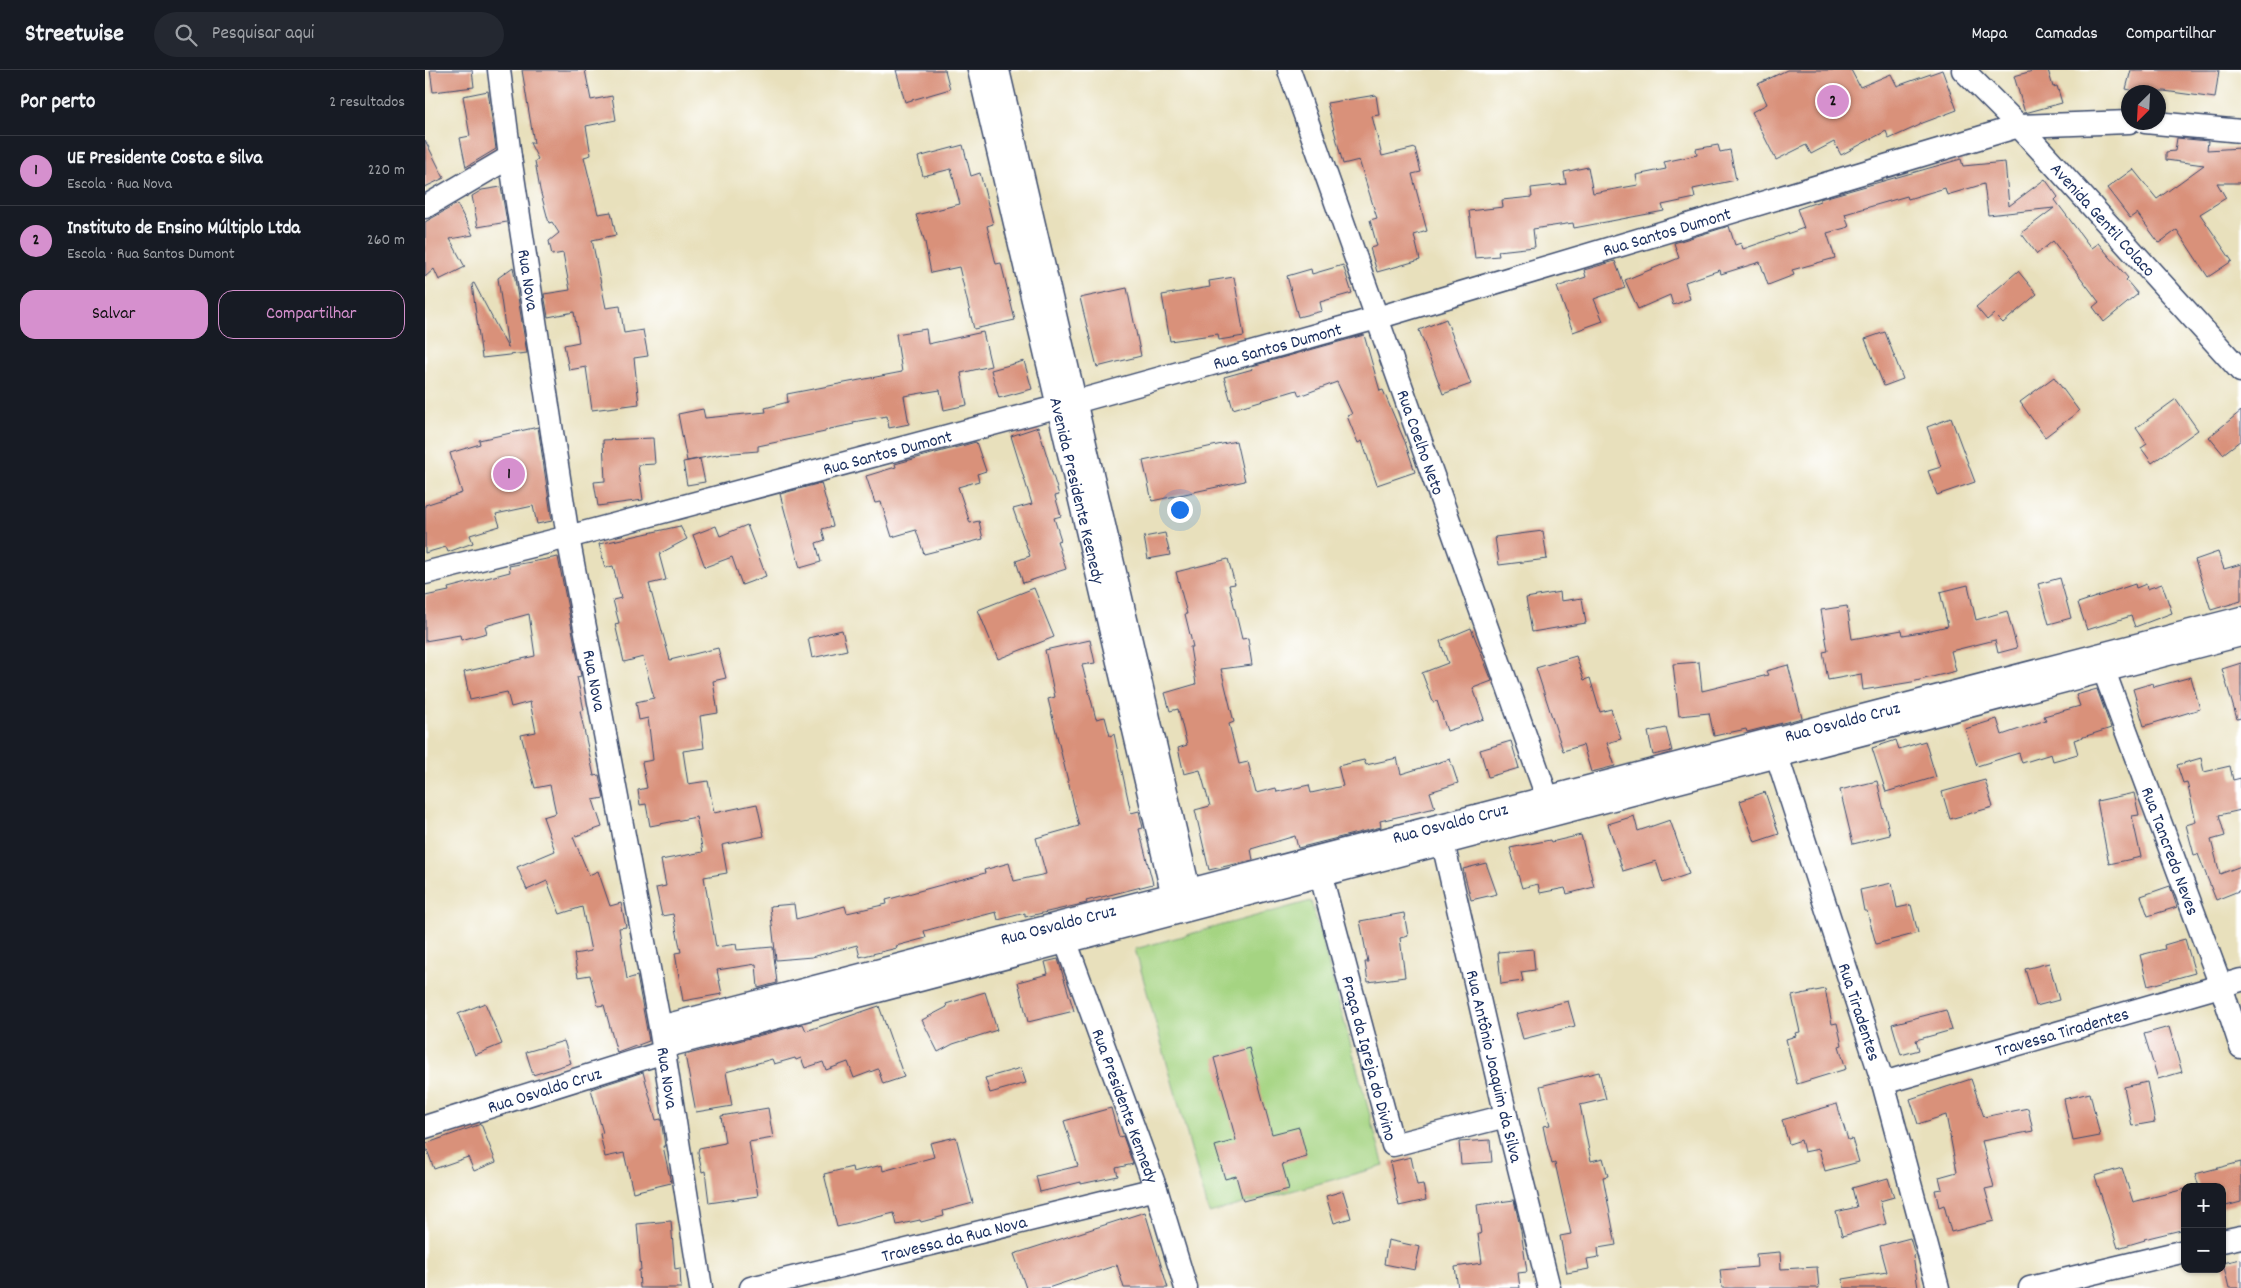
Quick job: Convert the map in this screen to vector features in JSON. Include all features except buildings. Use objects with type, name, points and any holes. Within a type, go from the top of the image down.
[{"type":"street","name":"Rua Nova","points":[[499,70],[510,157],[568,537],[662,1042],[701,1288]]},
{"type":"street","name":"Avenida Presidente Keenedy","points":[[979,70],[1067,404]]},
{"type":"street","name":"Avenida Presidente Keenedy","points":[[998,70],[1067,404],[1183,901]]},
{"type":"street","name":"Rua Coelho Neto","points":[[1289,70],[1550,806]]},
{"type":"street","name":"Avenida Gentil Colaco","points":[[1963,70],[2019,126],[2241,371]]},
{"type":"street","name":"Rua Santos Dumont","points":[[425,573],[568,537],[1067,404],[1377,318],[2019,126],[2121,122]]},
{"type":"street","points":[[2166,124],[2241,131]]},
{"type":"street","points":[[425,207],[510,157]]},
{"type":"street","name":"Rua Osvaldo Cruz","points":[[425,1127],[662,1042],[1183,901],[2103,662],[2241,618]]},
{"type":"street","name":"Rua Osvaldo Cruz","points":[[2103,662],[2241,635]]},
{"type":"street","name":"Rua Tancredo Neves","points":[[2103,662],[2231,983],[2241,1047]]},
{"type":"street","name":"Rua Tiradentes","points":[[1776,747],[1883,1083],[1938,1288]]},
{"type":"street","name":"Rua Osvaldo Cruz","points":[[1318,866],[1443,843],[1550,806]]},
{"type":"street","name":"Rua Antônio Joaquim da Silva","points":[[1443,843],[1506,1116],[1549,1288]]},
{"type":"street","name":"Praça da Igreja do Divino","points":[[1318,866],[1393,1145],[1506,1116]]},
{"type":"street","name":"Rua Presidente Kennedy","points":[[1063,933],[1155,1189],[1186,1288]]},
{"type":"street","name":"Travessa Tiradentes","points":[[1883,1083],[2231,983]]},
{"type":"street","name":"Travessa da Rua Nova","points":[[751,1288],[1155,1189]]},
{"type":"street","points":[[2226,1241],[2241,1237]]},
{"type":"street","points":[[2030,1288],[2181,1251]]},
{"type":"green space","points":[[1311,901],[1384,1166],[1209,1213],[1135,949]]},
{"type":"place","name":"Instituto de Ensino Múltiplo Ltda","points":[[1833,101]]},
{"type":"place","name":"UE Presidente Costa e Silva","points":[[509,474]]}]
